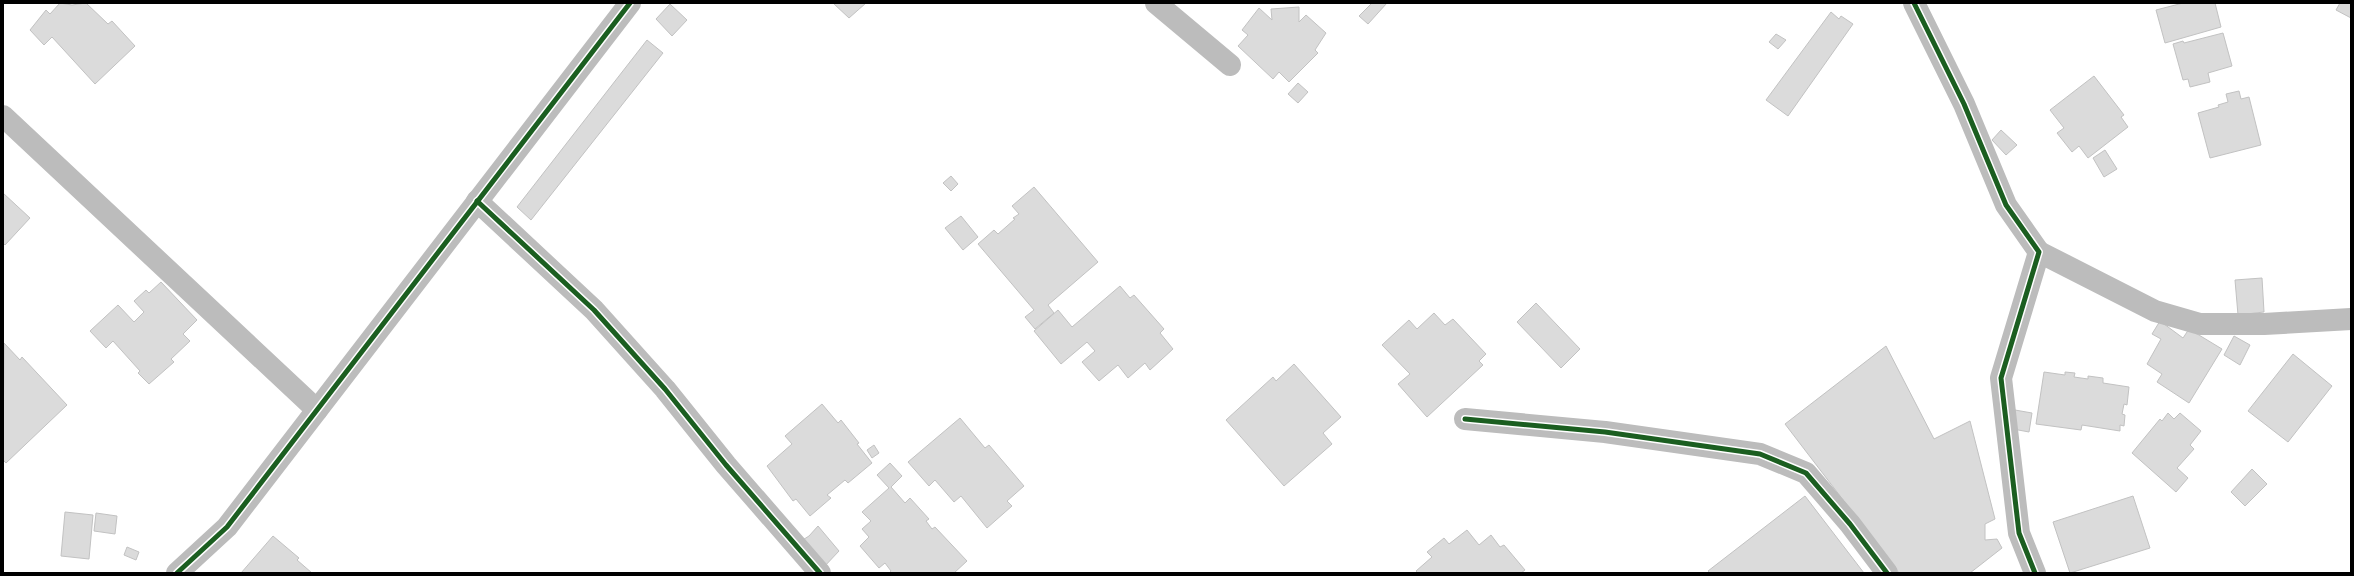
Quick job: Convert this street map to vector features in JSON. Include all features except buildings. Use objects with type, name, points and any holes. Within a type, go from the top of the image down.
[{"type":"street","points":[[177,573],[227,527],[630,3]]},
{"type":"street","points":[[1156,3],[1230,65]]},
{"type":"street","points":[[1914,3],[1964,104],[2006,205],[2039,252],[2154,311],[2200,324],[2264,324],[2351,318]]},
{"type":"street","points":[[3,116],[317,410]]},
{"type":"street","points":[[477,201],[594,310],[665,389],[726,465],[820,573]]},
{"type":"street","points":[[2028,570],[2019,533],[2002,378],[2039,252]]},
{"type":"street","points":[[1464,419],[1598,432],[1760,454],[1806,473],[1850,524],[1887,573]]},
{"type":"cycle path","points":[[177,573],[227,527],[630,3]]},
{"type":"cycle path","points":[[1914,3],[1964,104],[2006,205],[2039,252],[2001,378],[2019,533],[2035,573]]},
{"type":"cycle path","points":[[477,201],[594,310],[665,389],[726,465],[820,573]]},
{"type":"cycle path","points":[[1465,419],[1605,432],[1760,454],[1806,473],[1850,524],[1887,573]]}]
